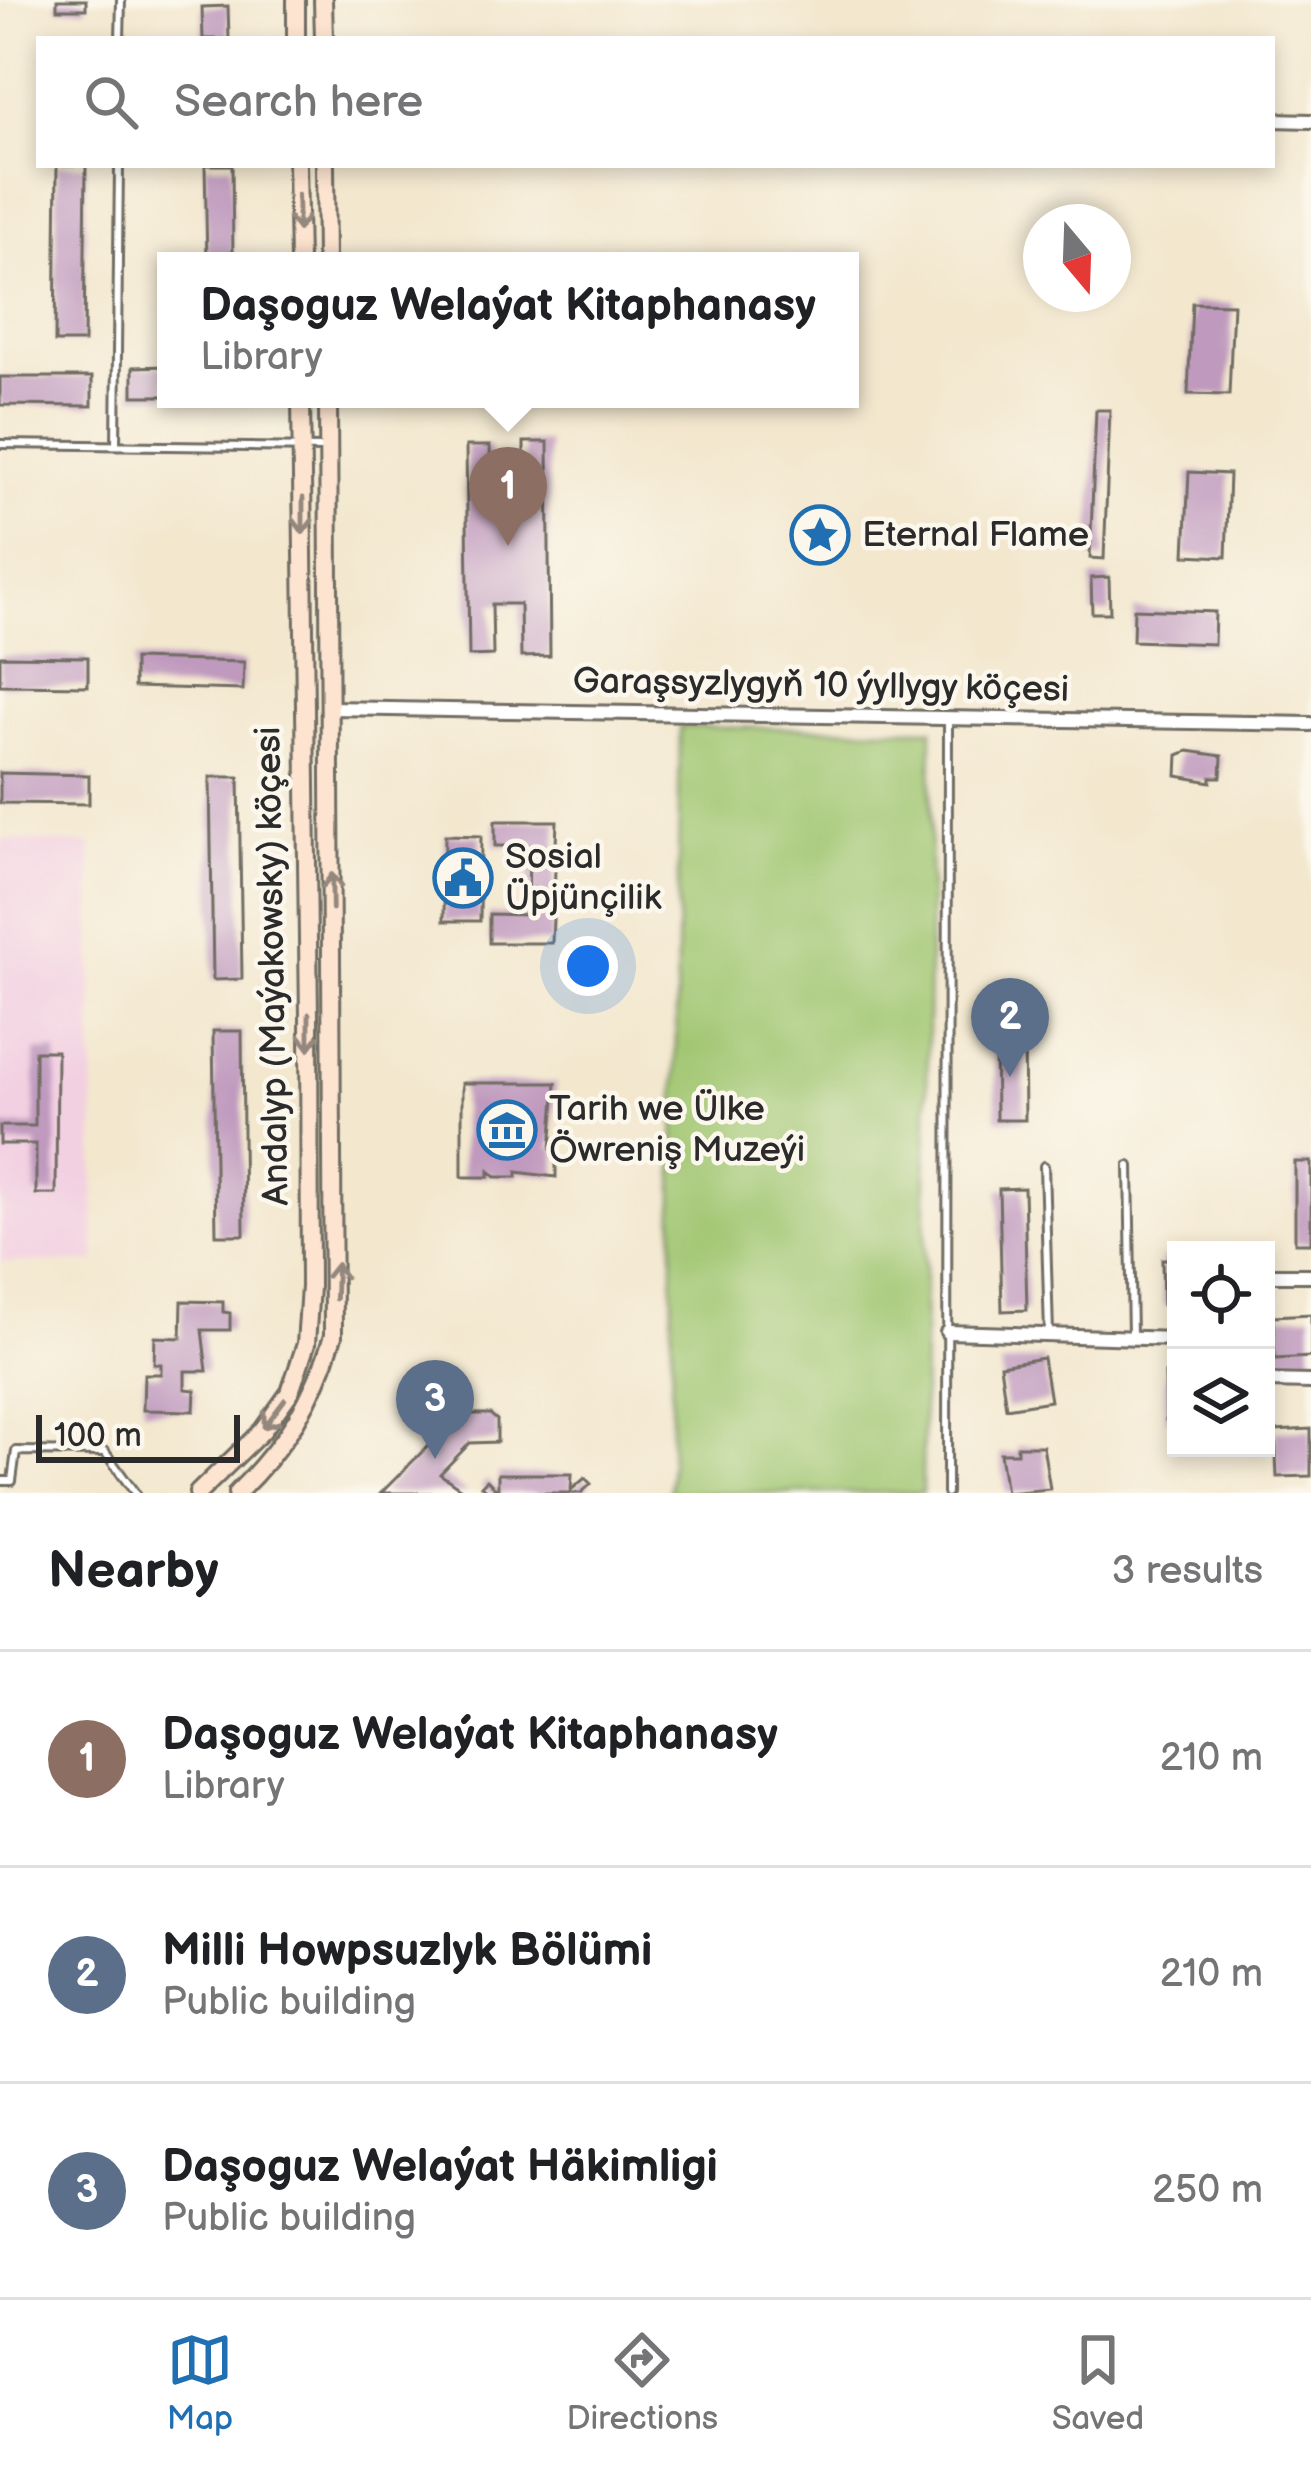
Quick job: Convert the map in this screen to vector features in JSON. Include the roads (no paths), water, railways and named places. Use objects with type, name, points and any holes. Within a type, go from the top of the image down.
[{"type":"main road","points":[[296,0],[296,36]]},
{"type":"main road","points":[[323,0],[324,36]]},
{"type":"main road","points":[[297,168],[298,252]]},
{"type":"main road","points":[[325,168],[326,252]]},
{"type":"main road","name":"Andalyp (Maýakowsky) köçesi","points":[[198,1493],[262,1431],[290,1392],[305,1344],[310,1197],[301,408]]},
{"type":"main road","name":"Andalyp (Maýakowsky) köçesi","points":[[237,1493],[297,1426],[319,1385],[333,1336],[328,408]]},
{"type":"street","points":[[1275,120],[1311,121]]},
{"type":"street","name":"Garaşsyzlygyň 10 ýyllygy köçesi","points":[[330,708],[1311,724]]},
{"type":"street","points":[[1275,1275],[1311,1275]]},
{"type":"street","points":[[947,1332],[1167,1339]]},
{"type":"street","points":[[1275,1381],[1311,1382]]},
{"type":"lane","points":[[120,36],[121,0]]},
{"type":"lane","points":[[116,445],[119,168]]},
{"type":"lane","points":[[0,444],[328,448]]},
{"type":"lane","points":[[947,1493],[948,718]]},
{"type":"lane","points":[[1044,1166],[1049,1337]]},
{"type":"lane","points":[[1129,1166],[1132,1340]]},
{"type":"lane","points":[[0,1481],[12,1481],[16,1451],[105,1452],[135,1493]]},
{"type":"place","name":"Eternal Flame","points":[[820,535]]},
{"type":"place","name":"Daşoguz Welaýat Kitaphanasy","points":[[508,546]]},
{"type":"place","name":"Sosial Üpjünçilik","points":[[463,878]]},
{"type":"place","name":"Milli Howpsuzlyk Bölümi","points":[[1010,1077]]},
{"type":"place","name":"Tarih we Ülke Öwreniş Muzeýi","points":[[507,1130]]},
{"type":"place","name":"Daşoguz Welaýat Häkimligi","points":[[435,1459]]}]
